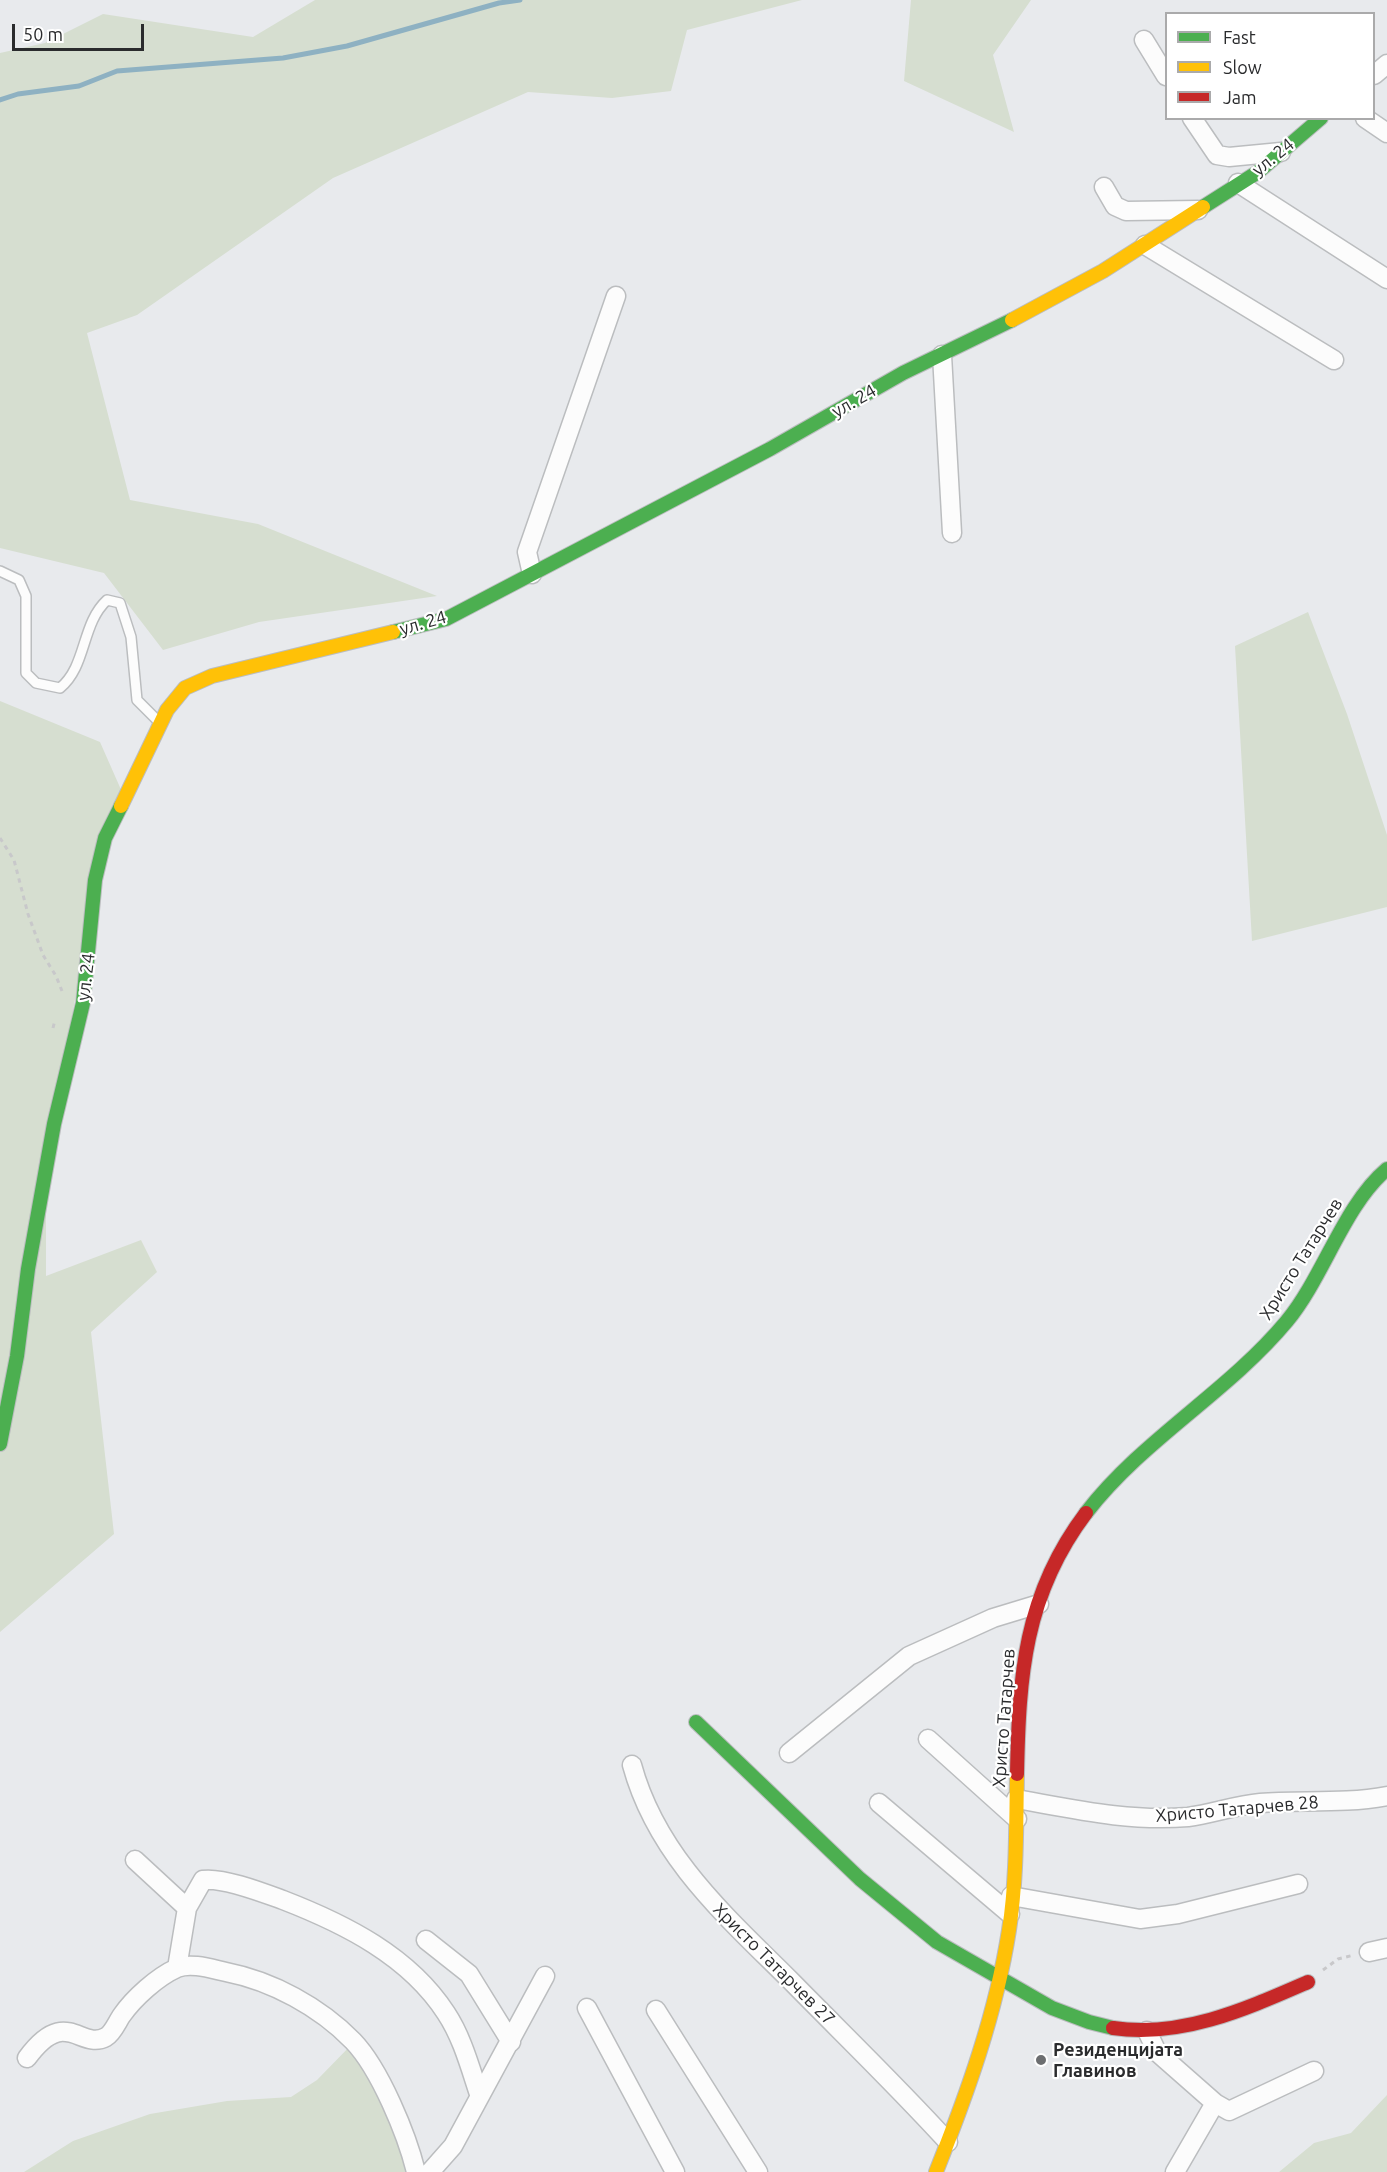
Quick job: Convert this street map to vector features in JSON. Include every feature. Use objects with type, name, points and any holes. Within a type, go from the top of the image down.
[{"type":"street","points":[[1144,40],[1165,73]]},
{"type":"street","points":[[1375,74],[1387,64]]},
{"type":"street","points":[[1193,120],[1217,155],[1229,157],[1281,152]]},
{"type":"street","name":"ул. 24","points":[[0,1444],[18,1356],[28,1269],[54,1124],[83,1003],[95,880],[105,838],[160,723],[167,710],[185,688],[212,676],[446,619],[770,449],[903,373],[1103,271],[1258,172],[1319,120]]},
{"type":"street","points":[[1368,120],[1387,133]]},
{"type":"street","points":[[1239,183],[1387,279]]},
{"type":"street","points":[[1104,187],[1115,206],[1126,212],[1203,209]]},
{"type":"street","points":[[1145,245],[1334,360]]},
{"type":"street","points":[[532,574],[527,552],[616,296]]},
{"type":"street","points":[[942,355],[952,533]]},
{"type":"street","name":"Христо Татарчев","points":[[936,2172],[978,2060],[999,1978],[1010,1905],[1017,1819],[1019,1718],[1026,1643],[1039,1604],[1060,1555],[1099,1495],[1123,1470],[1212,1394],[1282,1328],[1305,1294],[1358,1204],[1378,1176],[1387,1169]]},
{"type":"street","points":[[789,1753],[909,1656],[993,1618],[1039,1604]]},
{"type":"street","points":[[696,1722],[755,1775],[860,1879],[951,1951],[1058,2013],[1092,2023],[1147,2031],[1164,2030],[1223,2016],[1308,1983]]},
{"type":"street","points":[[928,1739],[1017,1819]]},
{"type":"street","name":"Христо Татарчев 27","points":[[632,1765],[640,1794],[666,1844],[701,1891],[897,2086],[948,2142]]},
{"type":"street","name":"Христо Татарчев 28","points":[[1016,1799],[1109,1816],[1188,1817],[1258,1803],[1366,1800],[1387,1796]]},
{"type":"street","points":[[879,1803],[1010,1905],[1140,1919],[1188,1912],[1298,1884]]},
{"type":"street","points":[[135,1860],[188,1908]]},
{"type":"street","points":[[177,1968],[188,1908],[204,1880],[217,1880],[320,1914],[361,1936],[416,1978],[441,2006],[455,2029],[479,2094]]},
{"type":"street","points":[[426,1940],[469,1974],[511,2042]]},
{"type":"street","points":[[1369,1952],[1387,1948]]},
{"type":"street","points":[[27,2058],[40,2040],[56,2032],[73,2032],[99,2040],[109,2036],[122,2014],[137,1998],[177,1968],[198,1966],[256,1980],[280,1990],[330,2020],[354,2042],[370,2064],[407,2141],[416,2172]]},
{"type":"street","points":[[430,2172],[453,2146],[479,2094],[511,2042],[545,1976]]},
{"type":"street","points":[[586,2008],[675,2172]]},
{"type":"street","points":[[656,2010],[758,2172]]},
{"type":"street","points":[[1147,2031],[1157,2052],[1215,2103],[1229,2112],[1314,2071]]},
{"type":"street","points":[[1175,2172],[1215,2103]]},
{"type":"lane","points":[[0,571],[19,580],[26,596],[26,673],[36,683],[60,688],[72,678],[97,610],[107,600],[120,603],[131,637],[137,700],[160,723]]},
{"type":"path","points":[[0,838],[14,860],[43,955],[62,992],[60,1001]]},
{"type":"path","points":[[53,1028],[58,1010]]},
{"type":"path","points":[[1308,1983],[1338,1959],[1369,1952]]},
{"type":"shaded area","points":[[315,0],[802,0],[687,30],[671,91],[612,98],[528,92],[333,178],[137,315],[87,333],[130,500],[258,524],[437,596],[259,622],[163,650],[104,573],[0,548],[0,53],[45,43],[103,14],[253,37]]},
{"type":"shaded area","points":[[911,0],[1031,0],[993,55],[1014,132],[904,81]]},
{"type":"shaded area","points":[[1308,612],[1347,714],[1387,835],[1387,907],[1252,941],[1235,646]]},
{"type":"shaded area","points":[[0,701],[100,742],[126,801],[100,853],[46,1169],[46,1276],[141,1240],[157,1272],[91,1332],[114,1534],[0,1632]]},
{"type":"shaded area","points":[[354,2042],[414,2164],[405,2172],[24,2172],[73,2141],[150,2114],[227,2101],[291,2097],[317,2080]]},
{"type":"shaded area","points":[[1387,2095],[1387,2172],[1279,2172],[1314,2143],[1351,2133]]},
{"type":"waterway","points":[[0,100],[18,94],[79,86],[117,71],[283,58],[347,46],[499,3],[520,0]]},
{"type":"traffic: fast","points":[[1203,207],[1258,172],[1319,120]]},
{"type":"traffic: fast","points":[[393,632],[446,619],[770,449],[903,373],[1012,320]]},
{"type":"traffic: fast","points":[[0,1444],[17,1356],[28,1269],[54,1124],[83,1003],[95,880],[105,838],[121,806]]},
{"type":"traffic: fast","points":[[1086,1513],[1133,1462],[1238,1371],[1287,1321],[1312,1283],[1358,1202],[1387,1169]]},
{"type":"traffic: fast","points":[[696,1722],[860,1879],[937,1942],[1052,2008],[1113,2028]]},
{"type":"traffic: slow","points":[[1012,320],[1103,271],[1203,207]]},
{"type":"traffic: slow","points":[[121,806],[167,710],[185,688],[212,676],[393,632]]},
{"type":"traffic: slow","points":[[936,2172],[979,2053],[1003,1961],[1009,1930],[1016,1852],[1017,1774]]},
{"type":"traffic: jam","points":[[1017,1774],[1023,1670],[1037,1606],[1049,1575],[1065,1544],[1086,1513]]},
{"type":"traffic: jam","points":[[1113,2028],[1139,2030],[1189,2025],[1237,2011],[1308,1982]]},
{"type":"place","name":"Резиденцијата Главинов","points":[[1041,2060]]}]
